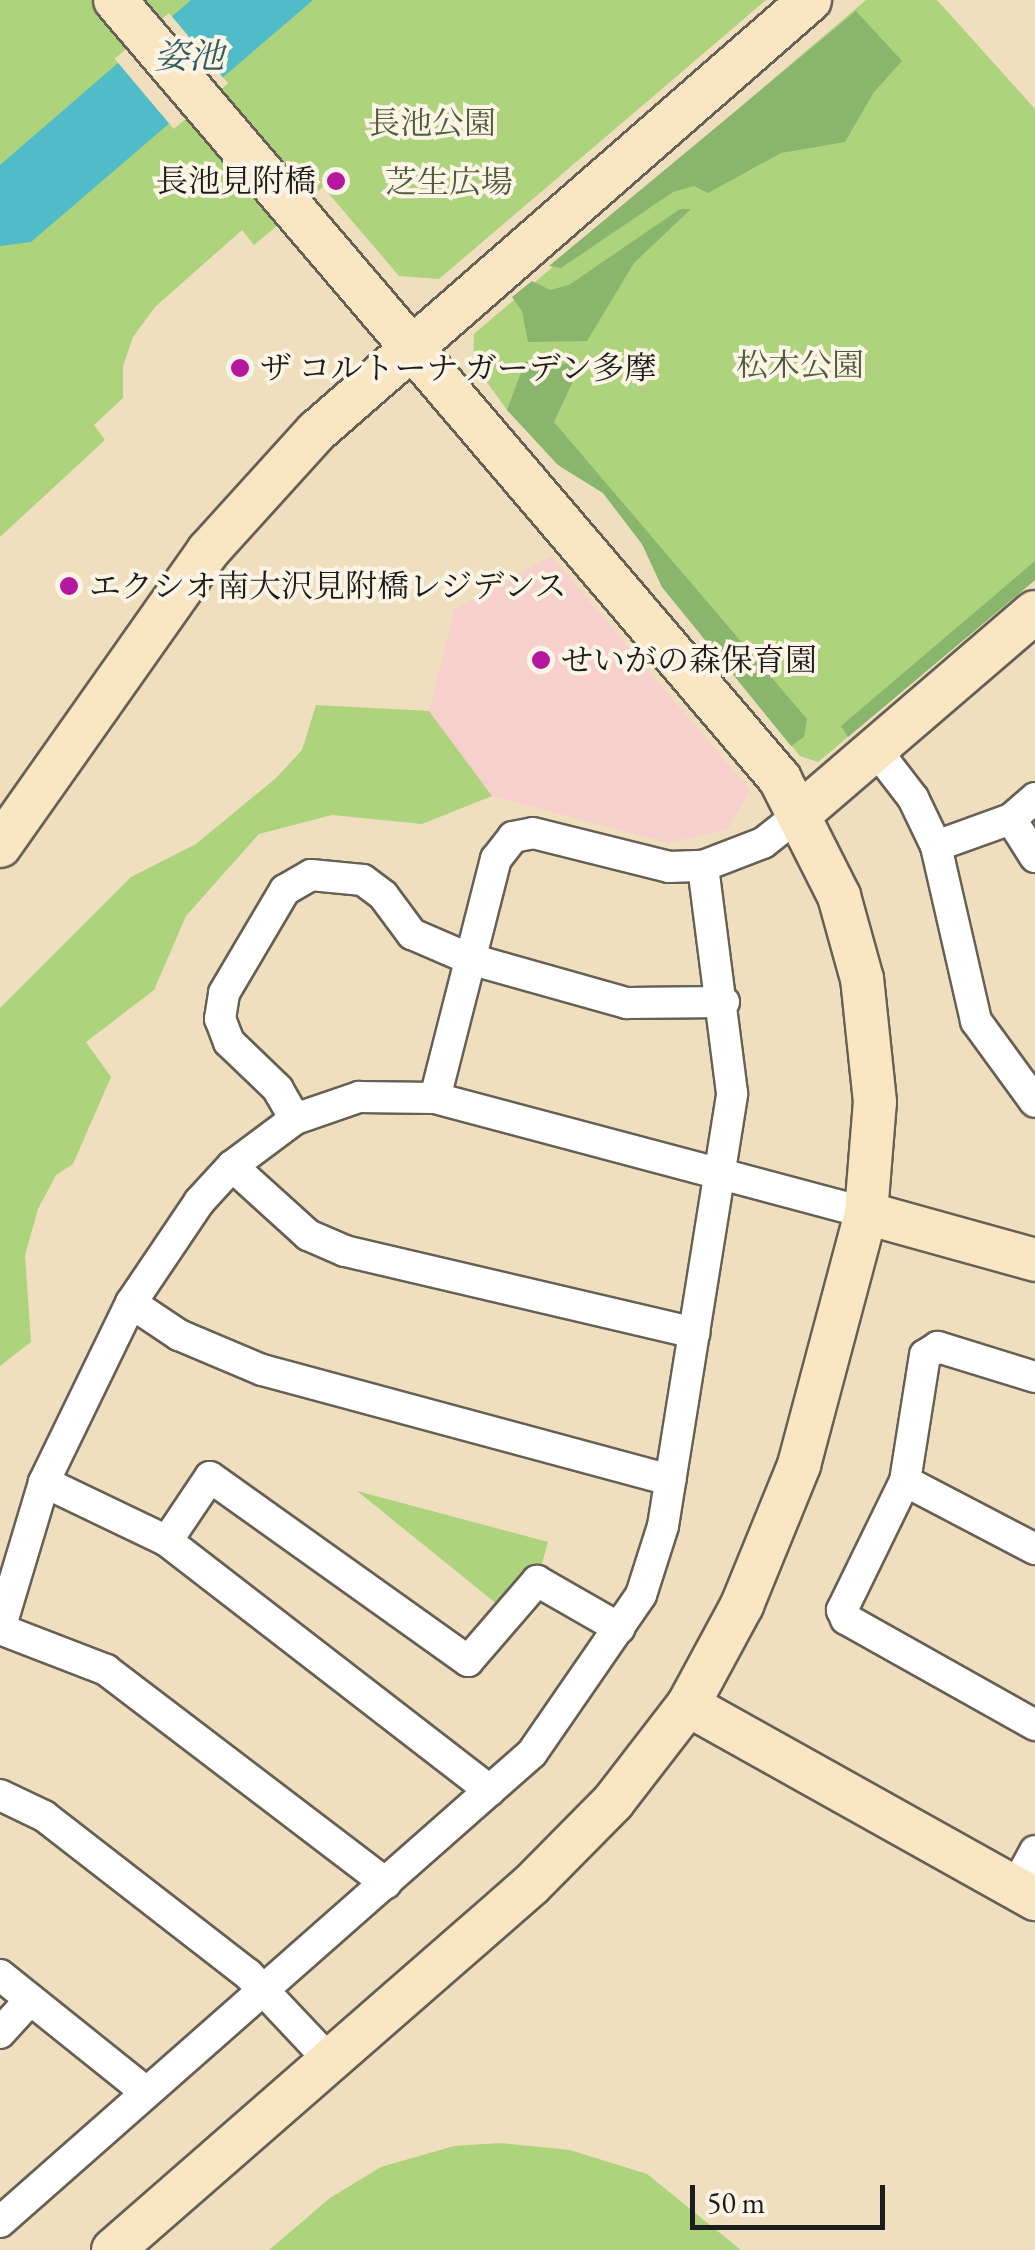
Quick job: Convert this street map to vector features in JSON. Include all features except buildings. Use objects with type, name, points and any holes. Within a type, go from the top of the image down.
[{"type":"street","points":[[0,846],[208,552],[317,431],[810,0]]},
{"type":"street","points":[[113,2250],[575,1842],[688,1705],[742,1604],[793,1481],[866,1214],[875,1102],[865,997],[839,896],[800,813],[744,732],[120,7]]},
{"type":"street","points":[[435,1098],[496,859],[514,838],[533,833],[669,867],[703,866],[762,843],[1035,612]]},
{"type":"street","points":[[876,750],[913,798],[936,846],[976,1021],[1035,1102]]},
{"type":"street","points":[[936,846],[1011,819],[1035,798]]},
{"type":"street","points":[[1011,819],[1035,857]]},
{"type":"street","points":[[0,2222],[490,1791],[562,1718],[652,1567],[670,1480],[732,1093],[724,1002],[703,866]]},
{"type":"street","points":[[294,1119],[278,1089],[229,1042],[220,1019],[224,994],[285,890],[310,875],[363,880],[383,895],[412,934],[470,959],[627,1003],[724,1002]]},
{"type":"street","points":[[386,1883],[106,1670],[0,1629],[44,1482],[131,1303],[175,1233],[232,1166],[294,1119],[360,1097],[435,1098],[1035,1260]]},
{"type":"street","points":[[232,1166],[308,1236],[345,1251],[694,1333]]},
{"type":"street","points":[[131,1303],[179,1336],[262,1370],[670,1480]]},
{"type":"street","points":[[1035,1377],[938,1347],[925,1355],[905,1481],[842,1610],[846,1619],[1035,1726]]},
{"type":"street","points":[[167,1541],[210,1477],[468,1661],[536,1580],[619,1628]]},
{"type":"street","points":[[905,1481],[1035,1549]]},
{"type":"street","points":[[44,1482],[167,1541],[490,1791]]},
{"type":"street","points":[[688,1705],[1025,1893],[1035,1851]]},
{"type":"street","points":[[0,1795],[44,1816],[263,1990],[328,2059]]},
{"type":"street","points":[[0,1976],[146,2092]]},
{"type":"street","points":[[0,2033],[30,2000]]},
{"type":"shaded area","name":"せいがの森保育園","points":[[551,556],[750,790],[728,829],[668,843],[492,796],[429,711],[455,609]]},
{"type":"green space","name":"長池公園","points":[[0,0],[766,0],[439,279],[399,276],[323,187],[254,245],[242,230],[155,307],[133,337],[123,366],[123,398],[94,425],[105,440],[0,537]]},
{"type":"green space","name":"松木公園","points":[[866,0],[937,0],[1035,109],[1035,580],[818,762],[800,756],[662,587],[642,544],[603,493],[558,465],[507,410],[473,363],[474,334]]},
{"type":"green space","points":[[856,11],[902,61],[874,92],[845,142],[781,153],[708,193],[694,186],[673,192],[561,268],[549,266]]},
{"type":"green space","points":[[680,209],[691,209],[634,263],[587,341],[528,342],[522,311],[512,297],[532,281],[550,290],[569,285]]},
{"type":"green space","points":[[525,362],[581,364],[554,422],[807,719],[804,737],[791,746],[662,587],[642,544],[603,493],[558,465],[507,410]]},
{"type":"green space","points":[[1035,561],[1035,580],[848,737],[841,726]]},
{"type":"green space","points":[[316,705],[429,711],[492,796],[422,824],[332,815],[259,834],[186,916],[154,990],[86,1042],[111,1077],[73,1164],[56,1175],[38,1209],[25,1255],[31,1342],[0,1366],[0,1008],[131,877],[196,844],[276,778],[302,750]]},
{"type":"green space","points":[[357,1491],[548,1542],[537,1581],[508,1613]]},
{"type":"green space","points":[[500,2143],[570,2150],[647,2174],[741,2250],[269,2250],[330,2198],[381,2167],[454,2146]]},
{"type":"water","name":"姿池","points":[[191,0],[313,0],[31,242],[0,246],[0,165]]},
{"type":"pier","name":"長池見附橋","points":[[169,13],[228,83],[174,129],[115,59]]},
{"type":"place","name":"長池見附橋","points":[[336,181]]},
{"type":"place","name":"ザ コルトーナ ガーデン多摩","points":[[240,368]]},
{"type":"place","name":"エクシオ南大沢見附橋レジデンス","points":[[69,586]]},
{"type":"place","name":"せいがの森保育園","points":[[541,660]]},
{"type":"park label","name":"芝生広場","points":[[449,182]]}]
